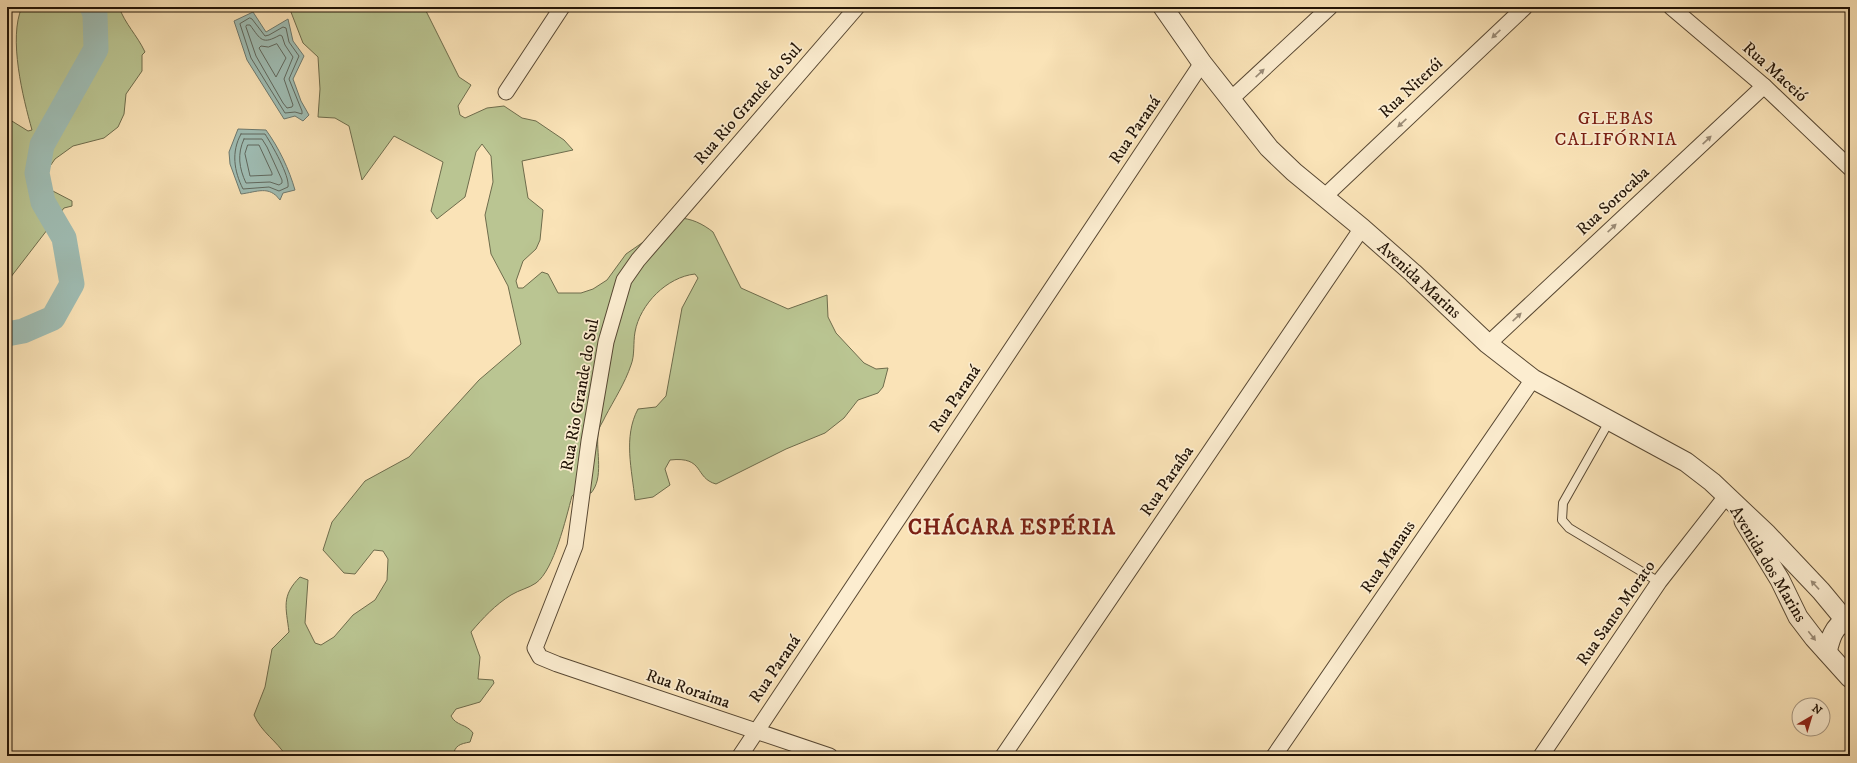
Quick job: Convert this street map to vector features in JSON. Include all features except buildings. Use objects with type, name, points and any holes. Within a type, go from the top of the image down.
[{"type":"street","points":[[506,92],[562,7]]},
{"type":"street","name":"Rua Rio Grande do Sul","points":[[558,664],[540,657],[535,648],[575,546],[589,442],[606,342],[624,280],[638,260],[857,7]]},
{"type":"street","name":"Avenida Marins","points":[[1163,7],[1202,63],[1269,148],[1324,198],[1362,228],[1413,272],[1488,344],[1533,379],[1686,462],[1727,495]]},
{"type":"street","points":[[1231,99],[1330,7]]},
{"type":"street","name":"Rua Niterói","points":[[1324,198],[1525,7]]},
{"type":"street","name":"Rua Maceió","points":[[1671,7],[1764,86],[1850,168]]},
{"type":"street","name":"Rua Paraná","points":[[740,756],[1202,63]]},
{"type":"street","name":"Rua Sorocaba","points":[[1488,344],[1764,86]]},
{"type":"street","name":"Rua Paraíba","points":[[1003,756],[1362,228]]},
{"type":"street","name":"Rua Manaus","points":[[1274,756],[1533,379]]},
{"type":"street","name":"Rua Santo Morato","points":[[1540,756],[1659,582],[1727,495]]},
{"type":"street","name":"Avenida dos Marins","points":[[1727,495],[1767,534],[1848,621]]},
{"type":"street","name":"Avenida dos Marins","points":[[1727,495],[1780,580],[1798,617],[1814,638],[1850,678]]},
{"type":"street","points":[[1827,652],[1831,636],[1839,624],[1848,621]]},
{"type":"street","name":"Rua Roraima","points":[[558,664],[830,756]]},
{"type":"lane","points":[[1610,420],[1563,503],[1562,520],[1569,528],[1659,582]]},
{"type":"green space","points":[[22,7],[119,7],[124,19],[145,52],[142,55],[142,71],[126,94],[124,114],[118,127],[104,138],[73,146],[55,159],[46,172],[49,189],[72,201],[72,206],[64,208],[7,282],[7,118],[28,131],[32,130],[18,68],[16,35]]},
{"type":"green space","points":[[289,7],[424,7],[459,77],[471,85],[458,106],[460,115],[465,118],[487,108],[504,106],[522,118],[536,121],[564,140],[573,150],[522,161],[528,198],[543,210],[540,240],[536,249],[523,261],[516,281],[518,288],[523,288],[542,272],[548,274],[558,293],[581,293],[593,289],[607,280],[626,254],[678,218],[688,219],[705,226],[713,232],[741,288],[788,309],[827,295],[828,317],[836,333],[864,363],[876,369],[888,368],[883,387],[878,393],[858,400],[844,418],[825,433],[786,449],[716,484],[704,477],[698,468],[689,461],[670,460],[665,469],[670,485],[653,497],[635,500],[630,454],[633,420],[638,409],[656,407],[666,396],[682,308],[698,278],[695,274],[685,276],[665,286],[656,294],[649,302],[638,322],[635,332],[633,357],[629,372],[598,432],[599,465],[595,487],[591,493],[578,491],[572,496],[554,556],[542,576],[533,585],[514,593],[505,599],[471,632],[480,657],[478,679],[493,680],[494,683],[480,702],[456,709],[451,716],[456,722],[468,728],[473,733],[470,742],[463,743],[458,746],[455,749],[453,756],[286,756],[257,721],[254,715],[265,687],[272,649],[289,632],[286,609],[287,596],[300,577],[308,580],[305,623],[315,643],[321,645],[334,637],[353,615],[375,600],[387,580],[388,559],[383,551],[374,550],[355,574],[344,573],[323,550],[332,522],[365,481],[409,457],[479,380],[521,344],[508,286],[491,254],[485,215],[493,182],[491,156],[482,144],[476,152],[465,197],[437,219],[431,211],[443,162],[394,136],[362,180],[349,126],[335,118],[318,117],[320,89],[318,57],[303,43]]},
{"type":"water","points":[[253,12],[266,32],[288,19],[293,41],[304,56],[293,79],[301,101],[309,115],[303,121],[295,116],[284,119],[247,60],[234,21]]},
{"type":"water","points":[[238,129],[266,130],[283,159],[295,190],[283,193],[280,200],[272,192],[267,191],[241,194],[230,164],[229,152]]},
{"type":"waterway","points":[[7,334],[23,331],[53,318],[72,284],[64,238],[43,202],[37,173],[42,145],[96,49],[95,14],[92,7]]},
{"type":"district","name":"GLEBAS CALIFÓRNIA","points":[[1616,129]]},
{"type":"district","name":"CHÁCARA ESPÉRIA","points":[[1012,528]]}]
